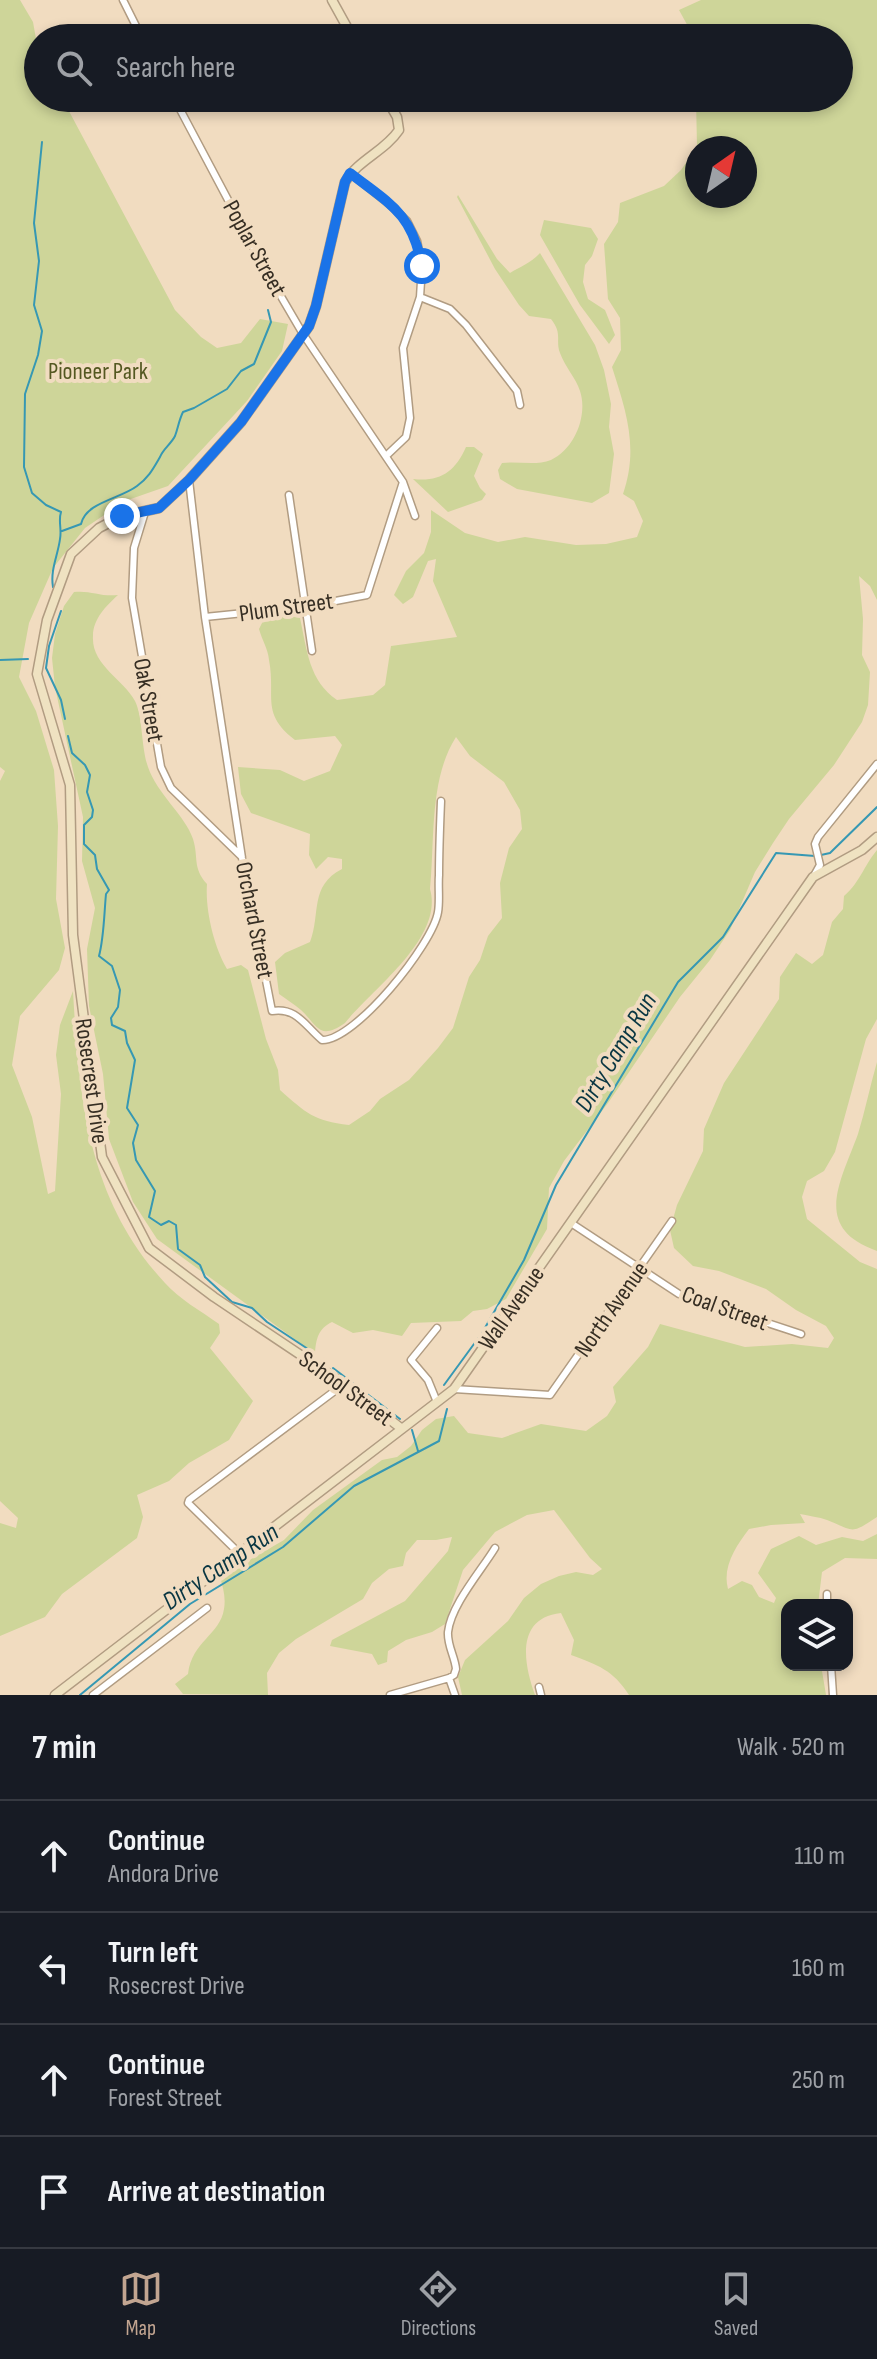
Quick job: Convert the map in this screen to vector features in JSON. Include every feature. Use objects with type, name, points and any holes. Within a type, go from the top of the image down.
[{"type":"street","points":[[123,0],[135,24]]},
{"type":"street","points":[[332,0],[345,24]]},
{"type":"street","name":"Poplar Street","points":[[181,112],[303,334],[403,482],[415,516]]},
{"type":"street","points":[[303,334],[316,306],[345,182],[350,173],[394,138],[399,130],[394,112]]},
{"type":"street","points":[[350,173],[407,221],[417,241],[422,266],[420,297],[403,348],[410,418],[406,437],[386,456]]},
{"type":"street","points":[[420,297],[450,309],[466,325],[517,391],[520,405]]},
{"type":"street","name":"Rosecrest Drive","points":[[290,1347],[214,1297],[149,1248],[102,1157],[73,935],[70,785],[37,674],[47,620],[71,554],[99,528],[122,516],[159,508],[189,480],[241,422],[303,334]]},
{"type":"street","name":"Orchard Street","points":[[189,480],[205,617],[242,858],[272,1011],[284,1009],[296,1014],[322,1040],[332,1040],[373,1007],[403,974],[434,928],[439,911],[441,801]]},
{"type":"street","name":"Plum Street","points":[[205,617],[304,607],[367,595],[403,482]]},
{"type":"street","points":[[289,495],[312,651]]},
{"type":"street","name":"Oak Street","points":[[145,512],[134,548],[132,598],[161,767],[171,788],[242,858]]},
{"type":"street","points":[[813,877],[820,865],[815,844],[818,837],[877,764]]},
{"type":"street","name":"Wall Avenue","points":[[55,1695],[454,1389],[813,877],[862,850],[877,837]]},
{"type":"street","name":"North Avenue","points":[[454,1389],[550,1395],[672,1221]]},
{"type":"street","name":"Coal Street","points":[[571,1223],[679,1294],[801,1334]]},
{"type":"street","points":[[437,1328],[411,1360],[428,1380],[437,1402]]},
{"type":"street","name":"School Street","points":[[290,1347],[402,1429]]},
{"type":"street","points":[[240,1554],[188,1503],[344,1384]]},
{"type":"street","points":[[390,1695],[449,1678],[456,1669],[448,1635],[450,1621],[495,1548]]},
{"type":"street","points":[[827,1594],[827,1599]]},
{"type":"street","points":[[93,1695],[207,1608]]},
{"type":"street","points":[[831,1671],[833,1695]]},
{"type":"street","points":[[449,1678],[455,1695]]},
{"type":"street","points":[[539,1687],[541,1695]]},
{"type":"green space","name":"Pioneer Park","points":[[0,0],[20,0],[33,24],[24,24],[24,112],[69,112],[175,310],[201,337],[217,348],[241,343],[260,319],[288,324],[282,351],[247,401],[168,486],[125,501],[85,528],[53,568],[29,623],[19,677],[36,711],[54,770],[58,826],[56,899],[65,948],[59,970],[20,1016],[12,1065],[32,1117],[48,1194],[55,1191],[61,1094],[56,1055],[60,1025],[73,991],[84,1109],[92,1146],[119,1218],[139,1251],[165,1283],[183,1300],[219,1324],[220,1333],[210,1348],[253,1401],[229,1440],[189,1463],[169,1481],[137,1495],[143,1517],[137,1538],[62,1594],[45,1617],[0,1636],[0,1523],[16,1528],[18,1518],[0,1501],[0,781],[5,771],[0,767]]},
{"type":"green space","points":[[701,0],[877,0],[877,600],[870,586],[859,576],[862,655],[870,672],[868,705],[862,722],[834,765],[789,819],[755,872],[730,930],[710,960],[680,997],[608,1103],[564,1161],[549,1188],[547,1229],[506,1299],[487,1309],[473,1311],[461,1321],[411,1323],[402,1336],[373,1330],[353,1333],[332,1322],[319,1335],[315,1354],[157,1239],[133,1202],[109,1139],[103,1074],[89,1006],[87,949],[95,908],[82,861],[83,817],[55,687],[52,658],[55,634],[64,606],[74,592],[118,595],[98,618],[93,636],[94,646],[102,664],[135,701],[152,777],[184,821],[193,839],[198,867],[207,884],[211,928],[222,960],[227,969],[241,965],[248,970],[266,1039],[278,1070],[280,1090],[311,1115],[349,1125],[409,1080],[453,1028],[469,977],[480,960],[488,936],[502,918],[500,883],[509,848],[522,829],[520,810],[504,782],[470,756],[456,737],[447,754],[437,791],[430,889],[432,907],[427,926],[403,961],[345,1023],[330,1031],[320,1029],[279,994],[275,962],[285,953],[310,942],[320,892],[342,869],[342,859],[328,857],[316,869],[309,855],[310,834],[251,813],[241,794],[238,767],[280,770],[304,781],[330,771],[342,745],[335,736],[295,740],[277,721],[273,713],[268,656],[259,629],[264,619],[286,615],[300,618],[307,653],[320,684],[337,700],[373,695],[385,685],[391,646],[457,637],[433,581],[436,559],[428,561],[413,597],[403,604],[394,595],[406,571],[424,553],[431,532],[431,510],[465,533],[498,542],[525,537],[576,545],[606,544],[637,537],[643,521],[634,501],[623,494],[630,461],[629,430],[612,367],[621,350],[620,318],[608,299],[604,244],[618,222],[620,203],[664,186],[685,164],[685,208],[757,208],[757,136],[697,136],[696,112],[853,112],[853,24],[687,24],[679,10]]},
{"type":"green space","points":[[458,195],[497,259],[510,273],[540,253],[595,345],[611,404],[609,427],[614,454],[609,493],[592,503],[517,489],[500,479],[498,470],[502,463],[545,462],[567,448],[578,430],[582,400],[560,353],[555,324],[551,319],[529,316],[519,305],[495,269]]},
{"type":"green space","points":[[544,220],[591,228],[598,239],[585,265],[583,282],[588,299],[605,310],[615,335],[609,344],[580,305],[540,235]]},
{"type":"green space","points":[[466,447],[474,447],[483,454],[474,476],[486,494],[482,500],[448,512],[413,479],[431,479],[446,474]]},
{"type":"green space","points":[[877,850],[877,1019],[866,1039],[835,1152],[824,1171],[807,1181],[802,1197],[807,1219],[860,1262],[877,1269],[877,1517],[862,1527],[848,1529],[800,1514],[805,1523],[749,1529],[735,1550],[727,1573],[728,1589],[742,1581],[752,1585],[759,1597],[774,1603],[776,1598],[758,1573],[771,1549],[799,1536],[816,1545],[842,1537],[863,1541],[877,1534],[877,1559],[845,1558],[822,1572],[819,1599],[781,1599],[781,1671],[822,1671],[826,1695],[629,1695],[604,1669],[571,1655],[574,1640],[561,1613],[536,1623],[530,1632],[526,1656],[535,1695],[462,1695],[458,1677],[465,1660],[508,1621],[524,1598],[541,1584],[559,1576],[576,1572],[593,1575],[602,1569],[554,1510],[527,1515],[495,1532],[463,1570],[445,1624],[388,1651],[387,1662],[378,1665],[372,1654],[330,1646],[332,1640],[405,1601],[448,1551],[452,1537],[417,1540],[406,1553],[403,1566],[389,1569],[372,1583],[363,1599],[296,1639],[279,1653],[267,1673],[268,1695],[183,1694],[175,1684],[188,1674],[195,1654],[217,1625],[224,1609],[220,1577],[284,1540],[313,1510],[382,1460],[397,1457],[411,1446],[422,1430],[436,1419],[454,1416],[468,1433],[502,1438],[541,1424],[586,1431],[607,1416],[616,1402],[613,1387],[648,1347],[660,1324],[745,1347],[792,1344],[828,1348],[834,1338],[826,1326],[766,1289],[719,1271],[693,1266],[674,1248],[670,1230],[677,1205],[703,1151],[704,1129],[724,1083],[779,999],[780,977],[796,953],[812,964],[823,955],[832,922],[843,909],[844,896]]},
{"type":"green space","points":[[877,1062],[877,1251],[844,1230],[836,1202]]},
{"type":"waterway","points":[[42,142],[34,223],[39,261],[34,305],[42,331],[25,394],[24,467],[32,493],[61,512],[53,587]]},
{"type":"waterway","points":[[62,531],[81,524],[96,506],[141,483],[173,439],[183,412],[227,389],[241,371],[254,364],[271,322],[268,310]]},
{"type":"waterway","points":[[61,611],[49,646],[46,668],[61,700],[65,719]]},
{"type":"waterway","points":[[0,660],[28,659]]},
{"type":"waterway","points":[[68,736],[72,753],[85,765],[90,775],[87,792],[93,810],[92,817],[84,825],[84,844],[95,855],[97,869],[109,890],[99,956],[112,966],[120,990],[118,1007],[111,1018],[112,1025],[125,1031],[135,1060],[127,1108],[138,1125],[133,1143],[136,1160],[155,1191],[149,1217],[161,1225],[169,1221],[176,1225],[178,1249],[200,1265],[205,1277],[232,1302],[252,1308],[267,1322],[311,1351]]},
{"type":"waterway","name":"Dirty Camp Run","points":[[821,855],[830,853],[877,807]]},
{"type":"waterway","name":"Dirty Camp Run","points":[[444,1385],[482,1333],[524,1260],[556,1185],[678,982],[723,937],[776,853],[815,856]]},
{"type":"waterway","points":[[333,1368],[400,1419]]},
{"type":"waterway","name":"Dirty Camp Run","points":[[80,1695],[190,1604],[283,1547],[354,1486],[439,1441],[447,1409]]},
{"type":"waterway","points":[[412,1430],[418,1451]]},
{"type":"route","points":[[122,516],[159,508],[189,480],[241,422],[309,326],[345,182],[350,173],[407,221],[417,241],[422,266]]}]
